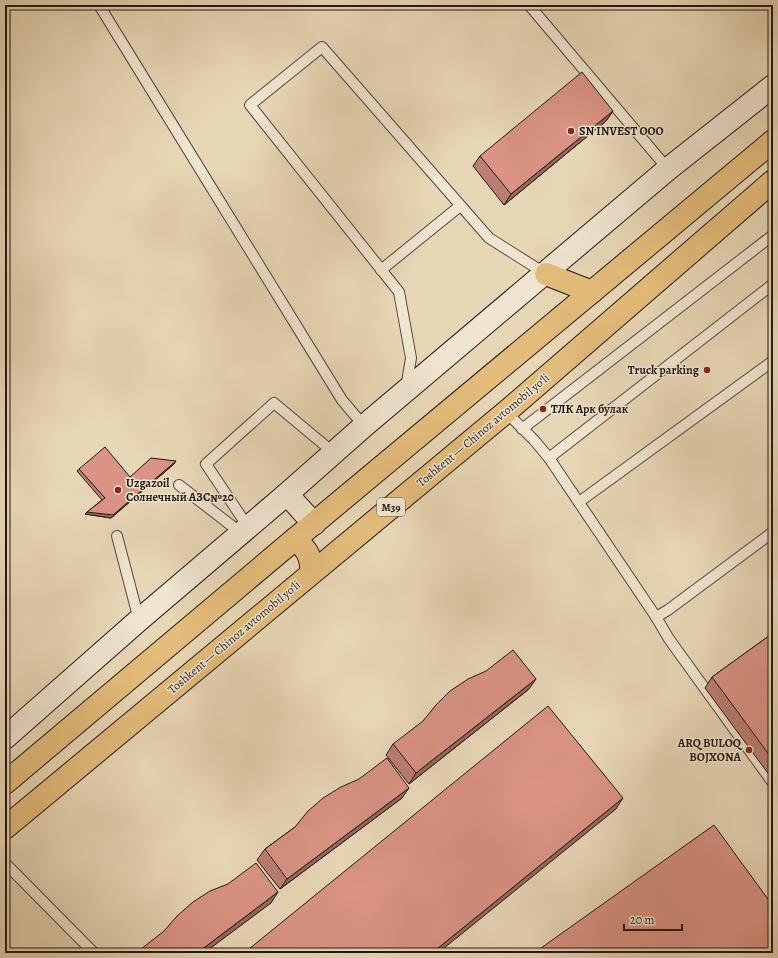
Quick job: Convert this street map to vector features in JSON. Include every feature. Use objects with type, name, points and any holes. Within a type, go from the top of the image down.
[{"type":"highway","points":[[5,783],[295,539],[773,141]]},
{"type":"highway","name":"Toshkent — Chinoz avtomobil yoʻli","points":[[5,828],[506,412],[773,181]]},
{"type":"highway","points":[[546,274],[592,292]]},
{"type":"highway","points":[[295,539],[306,549],[310,558],[312,572]]},
{"type":"street","points":[[5,738],[364,426],[546,274],[668,169],[773,86]]},
{"type":"street","points":[[287,494],[314,524]]},
{"type":"lane","points":[[100,5],[342,400],[364,426]]},
{"type":"lane","points":[[529,5],[668,169]]},
{"type":"lane","points":[[406,391],[411,358],[399,292],[250,105],[322,47],[489,238],[546,274]]},
{"type":"lane","points":[[381,270],[460,206]]},
{"type":"lane","points":[[522,429],[773,235]]},
{"type":"lane","points":[[549,458],[773,284]]},
{"type":"lane","points":[[579,502],[773,361]]},
{"type":"lane","points":[[244,530],[206,464],[274,403],[334,453]]},
{"type":"lane","points":[[506,412],[534,440],[549,458],[656,617],[669,639],[773,783]]},
{"type":"lane","points":[[179,485],[244,530]]},
{"type":"lane","points":[[656,617],[668,610],[773,532]]},
{"type":"lane","points":[[117,536],[139,620]]},
{"type":"lane","points":[[5,864],[94,953]]},
{"type":"building","points":[[582,72],[613,111],[511,194],[480,156]]},
{"type":"building","name":"Uzgazoil Солнечный АЗС№20","points":[[105,447],[130,477],[151,458],[176,461],[113,515],[87,512],[105,498],[79,469]]},
{"type":"building","points":[[773,633],[773,760],[712,677]]},
{"type":"building","points":[[513,650],[536,679],[416,773],[393,744],[423,721],[450,691],[468,679],[486,671]]},
{"type":"building","points":[[548,706],[623,798],[432,953],[244,953]]},
{"type":"building","points":[[387,758],[409,788],[287,879],[265,849],[295,827],[308,811],[323,798],[341,787],[359,779]]},
{"type":"building","points":[[714,825],[773,906],[773,953],[534,953]]},
{"type":"building","points":[[256,863],[278,892],[197,953],[136,953],[164,931],[177,916],[193,902],[210,891],[228,884]]},
{"type":"place","name":"SN INVEST ООО","points":[[571,131]]},
{"type":"place","name":"Truck parking","points":[[707,370]]},
{"type":"place","name":"ТЛК Арк булак","points":[[543,409]]},
{"type":"place","name":"Uzgazoil Солнечный АЗС№20","points":[[118,490]]},
{"type":"place","name":"ARQ BULOQ BOJXONA","points":[[749,750]]}]
